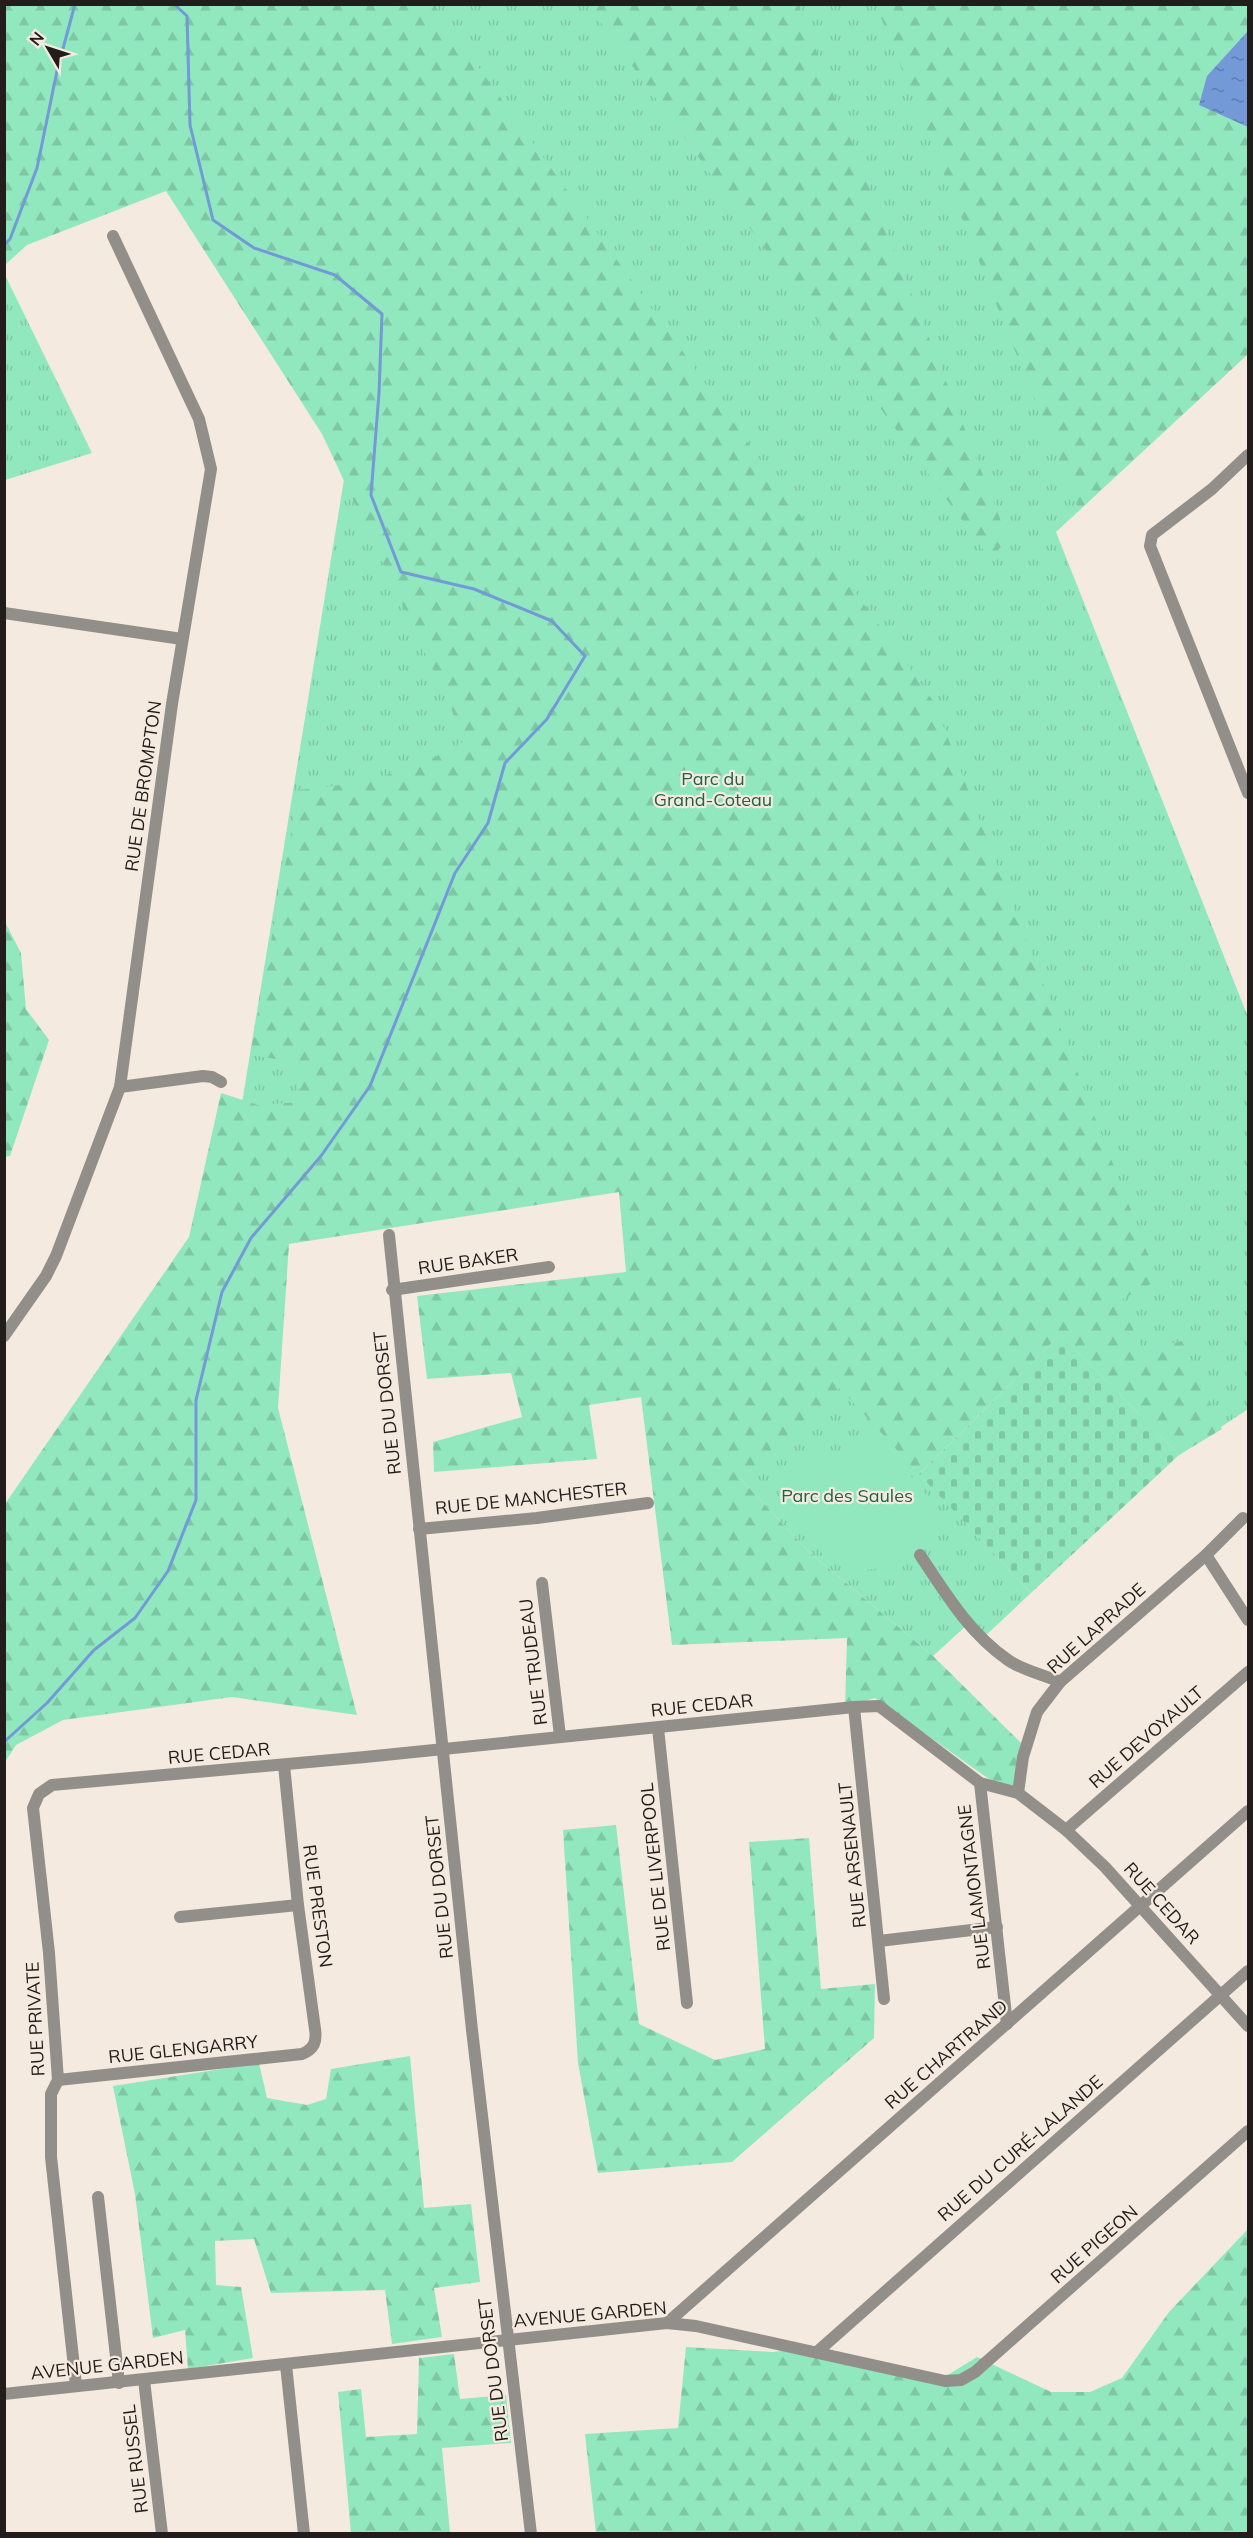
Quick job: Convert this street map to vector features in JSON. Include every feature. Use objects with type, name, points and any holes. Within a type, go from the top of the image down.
[{"type":"street","name":"RUE DE BROMPTON","points":[[4,1336],[46,1276],[56,1256],[120,1087],[182,639],[211,469],[199,419],[113,236]]},
{"type":"street","points":[[1248,455],[1212,489],[1152,535],[1150,546],[1248,793]]},
{"type":"street","points":[[4,613],[182,639]]},
{"type":"street","points":[[120,1087],[203,1076],[212,1077],[221,1083]]},
{"type":"street","name":"RUE DU DORSET","points":[[388,1235],[507,2340],[531,2534]]},
{"type":"street","name":"RUE BAKER","points":[[393,1290],[549,1267]]},
{"type":"street","name":"RUE DE MANCHESTER","points":[[419,1529],[537,1518],[648,1503]]},
{"type":"street","name":"RUE LAPRADE","points":[[1017,1792],[1023,1757],[1037,1712],[1060,1682],[1206,1555],[1243,1518]]},
{"type":"street","points":[[920,1555],[958,1613],[980,1637],[1009,1661],[1060,1682]]},
{"type":"street","points":[[1206,1555],[1248,1620]]},
{"type":"street","name":"RUE TRUDEAU","points":[[542,1583],[560,1736]]},
{"type":"street","name":"RUE DEVOYAULT","points":[[1066,1830],[1248,1672]]},
{"type":"street","name":"RUE CEDAR","points":[[39,1794],[52,1785],[284,1765],[879,1706],[980,1783],[1017,1792],[1066,1830],[1142,1907],[1248,2026]]},
{"type":"street","name":"RUE ARSENAULT","points":[[854,1707],[884,1999]]},
{"type":"street","name":"RUE DE LIVERPOOL","points":[[658,1728],[687,2003]]},
{"type":"street","name":"RUE PRESTON","points":[[284,1765],[298,1905],[316,2037],[311,2050]]},
{"type":"street","name":"RUE LAMONTAGNE","points":[[980,1783],[1007,2024]]},
{"type":"street","name":"RUE PRIVATE","points":[[39,1794],[33,1808],[49,1953],[58,2080],[51,2094],[51,2157],[76,2385]]},
{"type":"street","name":"RUE CHARTRAND","points":[[667,2323],[1142,1907],[1248,1811]]},
{"type":"street","points":[[180,1917],[298,1905]]},
{"type":"street","points":[[879,1941],[997,1927]]},
{"type":"street","name":"RUE DU CURÉ-LALANDE","points":[[817,2352],[1248,1971]]},
{"type":"street","name":"RUE GLENGARRY","points":[[58,2080],[302,2054],[311,2050]]},
{"type":"street","name":"RUE PIGEON","points":[[961,2380],[975,2372],[1248,2131]]},
{"type":"street","points":[[98,2197],[118,2383]]},
{"type":"street","name":"AVENUE GARDEN","points":[[4,2394],[76,2385],[286,2366],[667,2323],[696,2326],[945,2381],[961,2380]]},
{"type":"street","points":[[286,2366],[304,2534]]},
{"type":"street","name":"RUE RUSSEL","points":[[144,2380],[162,2534]]},
{"type":"green space","name":"Parc du Grand-Coteau","points":[[4,5],[1248,5],[1248,354],[1056,532],[1248,1017],[1248,1409],[1179,1455],[1061,1334],[919,1473],[1031,1593],[985,1636],[966,1626],[933,1656],[808,1551],[740,1478],[642,1397],[619,1192],[224,1213],[347,461],[172,174]]},
{"type":"green space","name":"Parc du Grand-Coteau","points":[[5,5],[434,5],[934,702],[1158,1280],[1119,1301],[1143,1349],[1184,1341],[1201,1389],[1222,1429],[1179,1455],[1061,1334],[919,1474],[840,1388],[740,1478],[808,1551],[933,1656],[1021,1743],[1013,1792],[986,1777],[875,1698],[845,1707],[847,1638],[672,1645],[641,1397],[589,1405],[597,1459],[434,1472],[433,1442],[522,1417],[511,1373],[427,1379],[417,1296],[626,1272],[619,1192],[289,1244],[278,1408],[357,1715],[232,1697],[63,1720],[16,1745],[5,1762],[5,1504],[189,1237],[221,1093],[258,1105],[300,1102],[295,1062],[250,1055],[299,790],[366,782],[424,763],[466,740],[322,434],[166,191],[27,245],[5,265]]},
{"type":"green space","points":[[588,5],[798,5],[1008,539],[990,559]]},
{"type":"green space","points":[[876,5],[1248,5],[1248,31],[1207,76],[1200,105],[1248,127],[1248,354],[1079,510]]},
{"type":"green space","points":[[5,275],[92,453],[4,480]]},
{"type":"green space","points":[[4,920],[21,953],[26,1009],[49,1040],[10,1156],[5,1157]]},
{"type":"green space","points":[[1061,1334],[1179,1455],[1031,1593],[919,1474]]},
{"type":"green space","name":"Parc des Saules","points":[[867,1436],[878,1437],[930,1499],[925,1504],[940,1522],[924,1544],[905,1560],[883,1568],[862,1569],[840,1563],[820,1552],[803,1534],[790,1510],[806,1497],[790,1478],[820,1452],[832,1466]]},
{"type":"green space","points":[[616,1825],[639,2024],[715,2060],[765,2049],[749,1842],[809,1838],[821,1989],[875,1984],[874,2038],[732,2162],[598,2173],[578,2063],[563,1830]]},
{"type":"green space","points":[[410,2056],[424,2208],[471,2204],[480,2282],[434,2288],[442,2337],[392,2344],[385,2290],[271,2293],[254,2239],[215,2241],[216,2285],[241,2287],[253,2358],[188,2369],[185,2330],[153,2338],[135,2194],[113,2086],[259,2063],[267,2098],[307,2105],[326,2099],[331,2069]]},
{"type":"green space","points":[[1248,2229],[1248,2533],[596,2533],[585,2434],[678,2428],[686,2347],[773,2352],[816,2347],[946,2376],[977,2357],[1051,2392],[1090,2392],[1122,2378],[1169,2312]]},
{"type":"green space","points":[[454,2354],[460,2399],[506,2395],[511,2443],[442,2448],[450,2533],[351,2533],[338,2392],[361,2389],[366,2437],[417,2434],[419,2358]]},
{"type":"water","points":[[1248,31],[1248,127],[1199,105],[1207,76]]},
{"type":"waterway","points":[[4,245],[10,239],[37,168],[57,71],[75,4]]},
{"type":"waterway","points":[[4,1742],[47,1703],[94,1650],[135,1618],[168,1571],[196,1500],[196,1400],[222,1292],[251,1238],[321,1156],[370,1086],[455,873],[488,823],[505,763],[547,719],[585,656],[552,621],[474,589],[401,572],[371,495],[382,314],[335,275],[254,248],[213,220],[190,125],[187,16],[174,4]]}]
